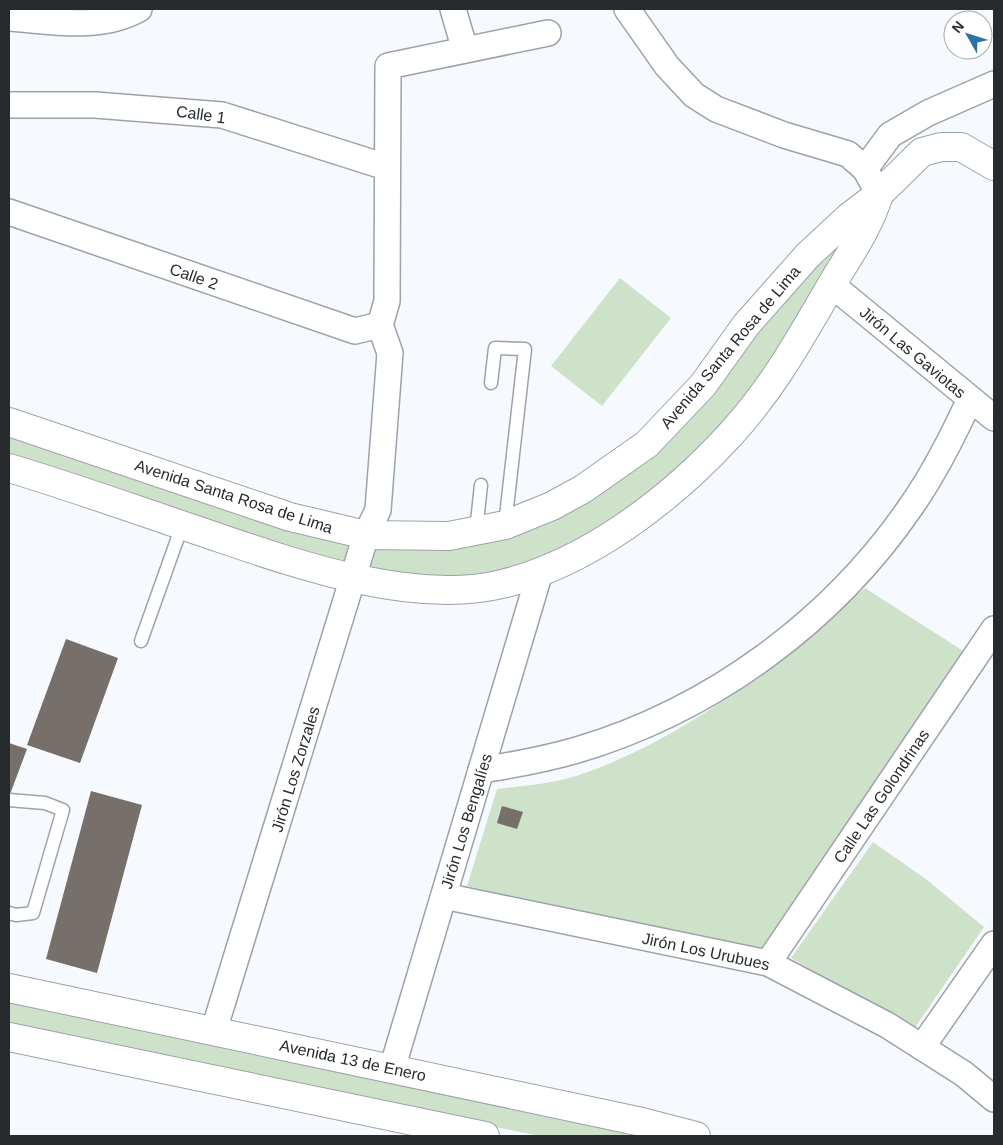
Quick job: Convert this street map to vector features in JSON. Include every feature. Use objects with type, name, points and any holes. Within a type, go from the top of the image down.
[{"type":"main road","name":"Avenida Santa Rosa de Lima","points":[[9,422],[290,517],[366,535],[449,536],[505,525],[552,506],[583,479],[647,444],[703,385],[746,325],[808,255],[849,217],[879,194],[922,152],[941,147],[961,147],[994,166]]},
{"type":"main road","points":[[9,468],[302,566],[354,578],[392,585],[463,589],[500,584],[540,572],[581,553],[663,498],[694,472],[748,415],[772,384],[799,343],[862,236],[879,194]]},
{"type":"main road","name":"Avenida 13 de Enero","points":[[9,988],[214,1030],[650,1124],[696,1136]]},
{"type":"main road","points":[[9,1037],[485,1136]]},
{"type":"street","points":[[9,18],[83,24],[110,21],[139,9]]},
{"type":"street","points":[[452,9],[465,50]]},
{"type":"street","points":[[627,9],[667,66],[694,95],[716,109],[731,115],[784,135],[848,154],[865,169],[879,194]]},
{"type":"street","points":[[380,325],[387,301],[386,167],[388,66],[548,33]]},
{"type":"street","points":[[865,169],[890,135],[928,113],[994,84]]},
{"type":"street","name":"Calle 1","points":[[9,105],[96,105],[222,115],[386,167]]},
{"type":"street","name":"Calle 2","points":[[9,212],[355,331],[380,325]]},
{"type":"street","name":"Jirón Las Gaviotas","points":[[832,285],[994,418]]},
{"type":"street","name":"Jirón Los Zorzales","points":[[214,1030],[366,535],[378,510],[390,353],[380,325]]},
{"type":"street","points":[[481,770],[530,762],[578,750],[624,734],[670,714],[727,682],[782,644],[831,601],[876,553],[913,505],[944,453],[970,399]]},
{"type":"street","name":"Jirón Los Bengalíes","points":[[392,1069],[540,572]]},
{"type":"street","name":"Calle Las Golondrinas","points":[[768,963],[994,629]]},
{"type":"street","name":"Jirón Los Urubues","points":[[444,896],[768,963],[887,1025],[964,1074],[994,1099]]},
{"type":"street","points":[[922,1047],[994,944]]},
{"type":"lane","points":[[492,383],[495,348],[525,349],[505,525]]},
{"type":"lane","points":[[476,531],[481,485]]},
{"type":"lane","points":[[141,641],[182,526]]},
{"type":"lane","points":[[9,800],[45,804],[63,810],[33,913],[16,915],[9,913]]},
{"type":"green space","points":[[861,221],[734,416],[634,510],[533,565],[460,579],[373,570],[371,565],[378,544],[557,516],[791,280]]},
{"type":"green space","points":[[620,278],[671,318],[602,406],[551,366]]},
{"type":"green space","points":[[9,429],[347,543],[346,558],[342,566],[9,457]]},
{"type":"green space","points":[[865,588],[971,656],[770,952],[467,886],[497,789],[566,779],[616,761],[655,742],[729,697],[765,671]]},
{"type":"green space","points":[[873,842],[927,880],[984,927],[914,1029],[791,958]]},
{"type":"green space","points":[[9,997],[627,1131],[626,1136],[540,1136],[9,1028]]},
{"type":"building","points":[[66,639],[118,658],[80,763],[27,745]]},
{"type":"building","points":[[9,743],[27,749],[9,797]]},
{"type":"building","points":[[91,791],[142,805],[97,973],[46,959]]},
{"type":"building","points":[[502,806],[523,812],[517,829],[497,823]]}]
